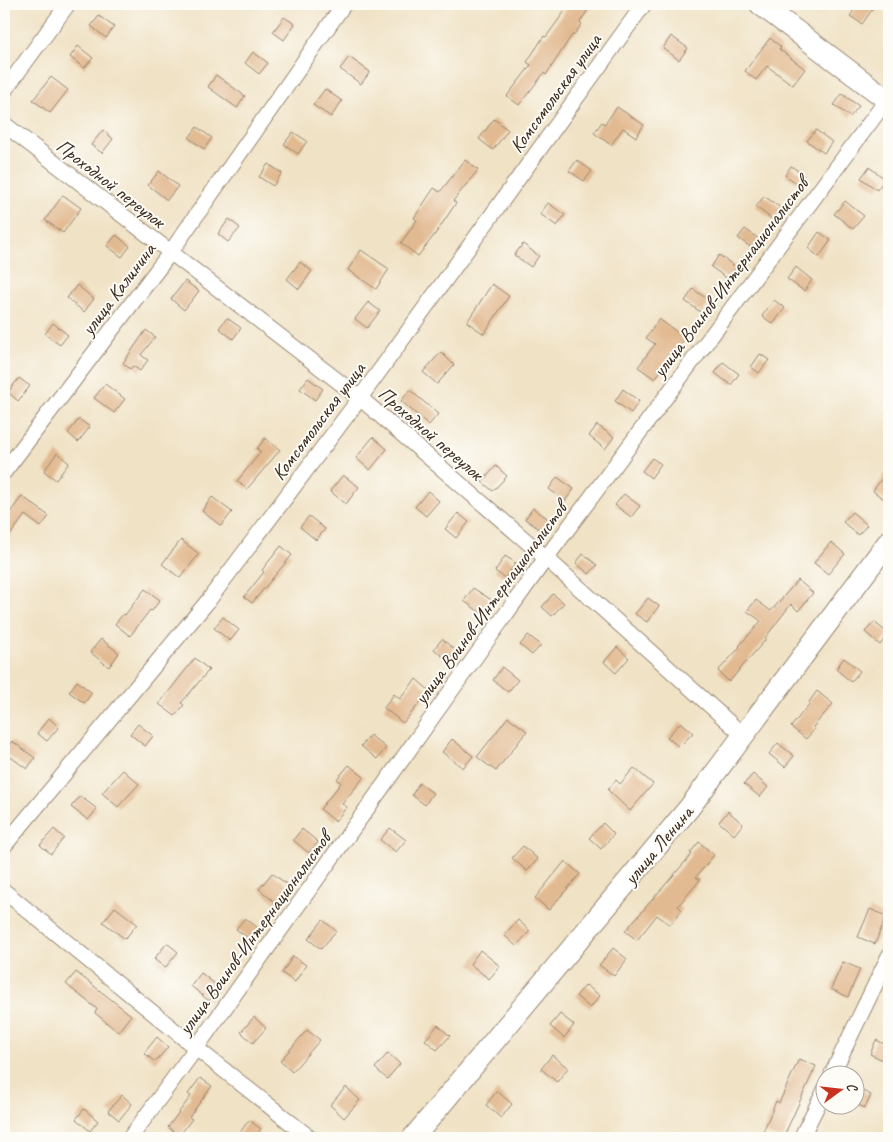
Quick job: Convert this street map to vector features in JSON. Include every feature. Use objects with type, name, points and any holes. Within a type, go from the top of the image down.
[{"type":"main road","points":[[760,4],[889,99]]},
{"type":"main road","name":"улица Ленина","points":[[413,1138],[689,808],[889,541]]},
{"type":"street","points":[[4,91],[68,4]]},
{"type":"street","name":"улица Калинина","points":[[4,472],[170,253],[344,4]]},
{"type":"street","name":"Комсомольская улица","points":[[4,846],[208,601],[360,398],[644,4]]},
{"type":"street","name":"улица Воинов-Интернационалистов","points":[[130,1138],[546,558],[889,99]]},
{"type":"street","name":"Проходной переулок","points":[[4,124],[360,398],[546,558],[744,736]]},
{"type":"street","points":[[4,891],[196,1048],[310,1138]]},
{"type":"street","points":[[837,1064],[889,956]]},
{"type":"street","points":[[801,1138],[816,1108]]},
{"type":"building","points":[[570,4],[592,4],[580,22],[582,24],[572,35],[546,75],[544,73],[519,105],[507,96],[531,65],[527,62],[544,36],[546,37]]},
{"type":"building","points":[[858,4],[876,4],[862,24],[850,16]]},
{"type":"building","points":[[99,16],[114,27],[106,38],[91,26]]},
{"type":"building","points":[[284,17],[295,24],[284,40],[273,32]]},
{"type":"building","points":[[671,36],[688,48],[679,60],[663,48]]},
{"type":"building","points":[[770,38],[781,47],[779,49],[805,69],[793,85],[767,66],[756,80],[745,71]]},
{"type":"building","points":[[78,46],[93,58],[84,68],[70,57]]},
{"type":"building","points":[[253,52],[268,63],[259,74],[245,63]]},
{"type":"building","points":[[349,57],[370,72],[361,84],[340,69]]},
{"type":"building","points":[[216,75],[245,96],[237,108],[208,87]]},
{"type":"building","points":[[51,77],[68,90],[50,113],[33,100]]},
{"type":"building","points":[[325,89],[342,101],[331,117],[313,105]]},
{"type":"building","points":[[842,94],[859,106],[850,117],[834,105]]},
{"type":"building","points":[[617,107],[644,125],[636,137],[623,128],[611,145],[594,133],[602,122],[605,124]]},
{"type":"building","points":[[494,119],[508,130],[493,150],[479,139]]},
{"type":"building","points":[[197,127],[212,138],[204,149],[189,138]]},
{"type":"building","points":[[103,130],[113,139],[102,153],[91,145]]},
{"type":"building","points":[[816,130],[832,142],[824,153],[807,141]]},
{"type":"building","points":[[293,132],[307,141],[298,154],[284,144]]},
{"type":"building","points":[[465,160],[478,170],[453,201],[456,203],[418,256],[401,243],[417,220],[414,218],[434,188],[440,192]]},
{"type":"building","points":[[577,160],[592,171],[584,181],[569,171]]},
{"type":"building","points":[[268,164],[282,173],[273,186],[259,177]]},
{"type":"building","points":[[791,166],[804,175],[798,184],[785,175]]},
{"type":"building","points":[[869,167],[885,179],[877,190],[861,178]]},
{"type":"building","points":[[159,171],[178,186],[167,200],[148,185]]},
{"type":"building","points":[[63,195],[81,208],[63,233],[45,220]]},
{"type":"building","points":[[764,196],[781,208],[772,219],[756,207]]},
{"type":"building","points":[[845,201],[864,216],[853,229],[834,214]]},
{"type":"building","points":[[548,203],[565,215],[557,226],[540,214]]},
{"type":"building","points":[[229,219],[240,228],[228,242],[218,234]]},
{"type":"building","points":[[745,229],[759,239],[752,248],[738,238]]},
{"type":"building","points":[[819,232],[831,240],[819,257],[808,248]]},
{"type":"building","points":[[116,235],[130,246],[122,257],[107,246]]},
{"type":"building","points":[[523,244],[539,256],[531,267],[514,255]]},
{"type":"building","points":[[361,250],[389,269],[376,289],[348,270]]},
{"type":"building","points":[[719,255],[736,267],[728,279],[711,267]]},
{"type":"building","points":[[300,262],[312,271],[299,289],[287,279]]},
{"type":"building","points":[[796,267],[812,280],[804,291],[787,279]]},
{"type":"building","points":[[185,281],[199,291],[184,310],[171,299]]},
{"type":"building","points":[[492,284],[509,296],[484,334],[467,322]]},
{"type":"building","points":[[77,285],[94,299],[84,312],[67,298]]},
{"type":"building","points":[[693,289],[710,301],[702,313],[685,301]]},
{"type":"building","points":[[774,300],[785,308],[773,324],[762,316]]},
{"type":"building","points":[[368,302],[380,311],[367,328],[355,319]]},
{"type":"building","points":[[227,318],[241,328],[233,339],[219,328]]},
{"type":"building","points":[[659,319],[685,338],[655,379],[638,367],[655,344],[646,338]]},
{"type":"building","points":[[53,323],[68,335],[60,345],[45,334]]},
{"type":"building","points":[[146,330],[155,337],[141,355],[148,360],[140,371],[133,366],[130,369],[123,363]]},
{"type":"building","points":[[441,352],[454,365],[437,384],[423,372]]},
{"type":"building","points":[[760,354],[769,360],[759,373],[751,367]]},
{"type":"building","points":[[723,362],[739,374],[731,385],[715,373]]},
{"type":"building","points":[[19,378],[30,386],[18,401],[8,392]]},
{"type":"building","points":[[308,378],[323,389],[315,400],[300,389]]},
{"type":"building","points":[[105,384],[125,399],[114,413],[94,398]]},
{"type":"building","points":[[623,389],[639,401],[631,413],[615,401]]},
{"type":"building","points":[[410,390],[438,414],[429,425],[401,401]]},
{"type":"building","points":[[79,419],[90,427],[78,442],[68,433]]},
{"type":"building","points":[[597,425],[614,437],[605,449],[589,436]]},
{"type":"building","points":[[373,437],[387,449],[370,470],[356,458]]},
{"type":"building","points":[[265,438],[280,450],[247,489],[237,481],[261,452],[257,449]]},
{"type":"building","points":[[57,453],[69,463],[56,480],[44,471]]},
{"type":"building","points":[[652,458],[661,464],[651,478],[642,471]]},
{"type":"building","points":[[496,466],[507,476],[493,491],[482,482]]},
{"type":"building","points":[[889,468],[889,503],[873,491]]},
{"type":"building","points":[[343,475],[359,487],[346,504],[330,491]]},
{"type":"building","points":[[557,477],[574,489],[565,501],[549,489]]},
{"type":"building","points":[[428,491],[439,501],[426,516],[415,507]]},
{"type":"building","points":[[624,494],[640,506],[631,517],[615,505]]},
{"type":"building","points":[[22,496],[49,516],[41,527],[25,515],[4,543],[4,521]]},
{"type":"building","points":[[212,497],[232,512],[221,526],[202,511]]},
{"type":"building","points":[[533,508],[550,520],[542,531],[525,519]]},
{"type":"building","points":[[852,512],[867,525],[858,535],[843,522]]},
{"type":"building","points":[[458,513],[469,522],[456,538],[445,529]]},
{"type":"building","points":[[309,516],[325,529],[316,540],[300,527]]},
{"type":"building","points":[[181,540],[199,554],[180,578],[162,564]]},
{"type":"building","points":[[831,542],[845,554],[828,574],[814,563]]},
{"type":"building","points":[[281,546],[292,555],[252,603],[244,597],[264,572],[262,570]]},
{"type":"building","points":[[583,554],[597,565],[589,574],[576,563]]},
{"type":"building","points":[[505,556],[516,563],[505,578],[495,571]]},
{"type":"building","points":[[798,580],[813,593],[798,611],[791,604],[766,639],[729,682],[718,671],[761,621],[747,611],[756,600],[771,611]]},
{"type":"building","points":[[473,588],[493,601],[484,615],[464,601]]},
{"type":"building","points":[[145,589],[160,600],[130,636],[115,624],[123,614],[125,615]]},
{"type":"building","points":[[553,594],[564,603],[552,616],[542,607]]},
{"type":"building","points":[[648,598],[659,606],[647,622],[635,614]]},
{"type":"building","points":[[223,617],[239,630],[230,641],[214,628]]},
{"type":"building","points":[[874,622],[889,634],[880,645],[865,632]]},
{"type":"building","points":[[528,635],[541,645],[532,655],[520,645]]},
{"type":"building","points":[[101,639],[119,653],[109,667],[90,652]]},
{"type":"building","points":[[442,639],[456,651],[448,661],[434,649]]},
{"type":"building","points":[[617,647],[629,658],[616,673],[604,662]]},
{"type":"building","points":[[195,658],[209,670],[181,703],[184,705],[175,716],[159,704]]},
{"type":"building","points":[[844,658],[860,671],[851,682],[836,669]]},
{"type":"building","points":[[502,667],[518,680],[508,692],[493,680]]},
{"type":"building","points":[[416,679],[430,691],[403,723],[384,708],[394,694],[400,699]]},
{"type":"building","points":[[77,681],[92,693],[84,703],[69,692]]},
{"type":"building","points":[[817,691],[833,704],[813,727],[815,729],[806,739],[791,727]]},
{"type":"building","points":[[508,717],[527,731],[496,771],[477,757]]},
{"type":"building","points":[[49,718],[59,727],[47,741],[37,733]]},
{"type":"building","points":[[681,722],[693,733],[679,747],[667,737]]},
{"type":"building","points":[[138,724],[153,736],[145,746],[130,734]]},
{"type":"building","points":[[370,735],[386,748],[377,759],[361,746]]},
{"type":"building","points":[[452,739],[473,756],[463,768],[442,752]]},
{"type":"building","points":[[12,741],[35,758],[27,769],[4,752]]},
{"type":"building","points":[[778,743],[794,756],[785,767],[769,754]]},
{"type":"building","points":[[349,765],[364,777],[342,804],[347,807],[335,821],[320,809],[341,783],[337,779]]},
{"type":"building","points":[[634,768],[653,784],[630,811],[608,790],[616,780],[620,784]]},
{"type":"building","points":[[123,770],[139,784],[118,807],[102,793]]},
{"type":"building","points":[[753,774],[768,787],[760,797],[744,784]]},
{"type":"building","points":[[419,783],[433,793],[425,805],[412,795]]},
{"type":"building","points":[[80,796],[97,809],[88,820],[71,807]]},
{"type":"building","points":[[728,811],[743,824],[734,835],[719,822]]},
{"type":"building","points":[[603,823],[614,834],[601,849],[589,838]]},
{"type":"building","points":[[390,828],[406,840],[396,852],[380,840]]},
{"type":"building","points":[[54,829],[64,838],[51,854],[40,845]]},
{"type":"building","points":[[302,829],[318,842],[309,853],[293,840]]},
{"type":"building","points":[[699,842],[714,855],[696,877],[700,880],[678,906],[682,910],[670,925],[657,915],[637,940],[625,931],[692,854],[690,853]]},
{"type":"building","points":[[523,846],[538,859],[527,871],[512,858]]},
{"type":"building","points":[[565,861],[580,874],[549,910],[535,898]]},
{"type":"building","points":[[272,873],[289,886],[276,903],[259,889]]},
{"type":"building","points":[[115,907],[137,924],[125,939],[103,922]]},
{"type":"building","points":[[870,909],[886,916],[875,944],[858,937]]},
{"type":"building","points":[[245,918],[261,930],[252,941],[236,929]]},
{"type":"building","points":[[323,920],[336,931],[321,949],[308,939]]},
{"type":"building","points":[[518,920],[530,931],[516,946],[504,935]]},
{"type":"building","points":[[167,943],[178,952],[165,968],[154,959]]},
{"type":"building","points":[[613,948],[627,959],[614,976],[599,965]]},
{"type":"building","points":[[480,950],[500,966],[489,979],[470,964]]},
{"type":"building","points":[[293,956],[306,965],[295,982],[282,973]]},
{"type":"building","points":[[843,962],[860,969],[848,997],[831,989]]},
{"type":"building","points":[[76,972],[131,1015],[118,1032],[95,1013],[97,1009],[66,984]]},
{"type":"building","points":[[201,973],[220,988],[209,1001],[191,986]]},
{"type":"building","points":[[586,985],[600,996],[590,1008],[576,996]]},
{"type":"building","points":[[560,1014],[574,1025],[564,1038],[550,1026]]},
{"type":"building","points":[[254,1017],[266,1028],[253,1043],[241,1032]]},
{"type":"building","points":[[438,1025],[450,1036],[437,1050],[425,1040]]},
{"type":"building","points":[[307,1030],[320,1040],[292,1072],[280,1061]]},
{"type":"building","points":[[157,1037],[168,1047],[155,1062],[144,1053]]},
{"type":"building","points":[[876,1040],[889,1046],[889,1063],[870,1054]]},
{"type":"building","points":[[388,1053],[400,1064],[387,1079],[375,1068]]},
{"type":"building","points":[[552,1055],[568,1068],[557,1082],[541,1069]]},
{"type":"building","points":[[799,1059],[816,1066],[783,1138],[777,1138],[763,1132],[776,1101],[779,1103]]},
{"type":"building","points":[[200,1078],[212,1086],[189,1117],[192,1119],[179,1136],[168,1127],[191,1096],[188,1094]]},
{"type":"building","points":[[346,1087],[360,1100],[344,1118],[330,1105]]},
{"type":"building","points":[[497,1091],[512,1104],[501,1118],[486,1105]]},
{"type":"building","points":[[866,1093],[871,1095],[866,1106]]},
{"type":"building","points":[[122,1095],[132,1104],[119,1120],[108,1111]]},
{"type":"building","points":[[84,1109],[98,1121],[90,1131],[76,1119]]},
{"type":"building","points":[[249,1120],[261,1129],[254,1138],[236,1138]]}]
